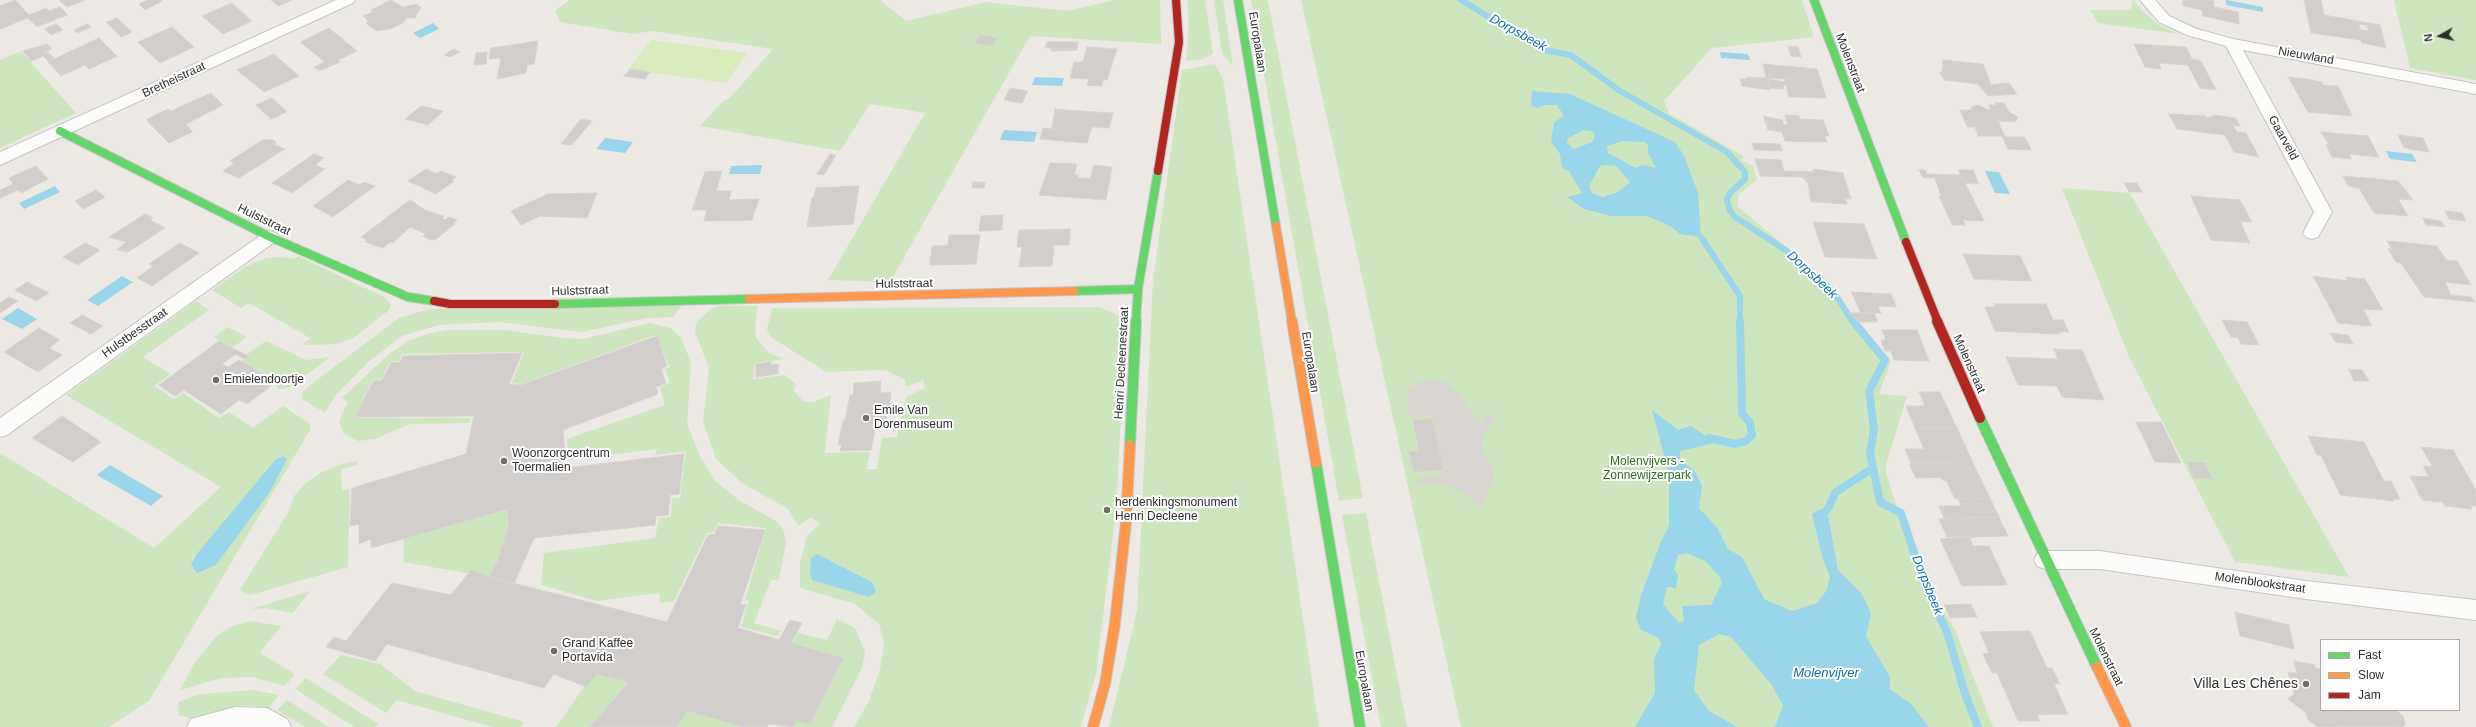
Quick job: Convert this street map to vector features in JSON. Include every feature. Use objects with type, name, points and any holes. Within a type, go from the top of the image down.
[{"type":"street","name":"Bretheistraat","points":[[0,159],[348,0]]},
{"type":"street","name":"Henri Decleenestraat","points":[[1094,727],[1105,684],[1126,522],[1138,289],[1179,42],[1176,0]]},
{"type":"street","name":"Europalaan","points":[[1238,0],[1360,727]]},
{"type":"street","name":"Molenstraat","points":[[1814,0],[1874,161],[1948,348],[2045,560],[2126,727]]},
{"type":"street","name":"Nieuwland","points":[[2146,0],[2164,19],[2192,32],[2232,43],[2476,88]]},
{"type":"street","name":"Gaarveld","points":[[2232,43],[2323,212],[2312,233]]},
{"type":"street","name":"Hulststraat","points":[[60,131],[270,237],[408,297],[450,304],[528,305],[1138,289]]},
{"type":"street","name":"Hulstbesstraat","points":[[0,429],[270,237]]},
{"type":"street","name":"Molenblookstraat","points":[[2045,560],[2100,560],[2306,590],[2476,610]]},
{"type":"street","points":[[199,727],[235,718],[267,719],[279,727]]},
{"type":"green space","points":[[570,0],[880,0],[906,21],[986,2],[1067,11],[1115,0],[1160,0],[1161,44],[1030,36],[890,282],[828,280],[925,113],[870,104],[840,151],[700,126],[723,101],[730,98],[773,49],[652,31],[633,34],[560,22],[555,10]]},
{"type":"green space","points":[[1187,0],[1205,0],[1213,54],[1200,60],[1186,61],[1189,23]]},
{"type":"green space","points":[[1214,0],[1223,0],[1233,66],[1223,55]]},
{"type":"green space","points":[[1251,0],[1268,0],[1363,498],[1339,501]]},
{"type":"green space","name":"Molenvijvers - Zonnewijzerpark","points":[[1301,0],[1802,0],[1814,37],[1712,48],[1664,101],[1670,114],[1745,157],[1740,160],[1753,166],[1757,180],[1739,194],[1737,206],[1820,275],[1846,312],[1891,361],[1879,394],[1907,396],[1886,465],[1886,473],[1899,514],[1914,546],[1927,583],[1955,630],[1993,727],[1461,727]]},
{"type":"green space","points":[[2132,0],[2134,0],[2141,10],[2161,26],[2179,34],[2098,23],[2090,10],[2131,10]]},
{"type":"green space","points":[[2394,0],[2476,0],[2476,80],[2410,68]]},
{"type":"green space","points":[[651,40],[747,53],[726,83],[628,69]]},
{"type":"green space","points":[[21,51],[76,113],[0,148],[0,60]]},
{"type":"green space","points":[[1215,64],[1223,79],[1319,727],[1109,727],[1137,611],[1153,280],[1182,70]]},
{"type":"green space","points":[[2062,188],[2130,193],[2349,577],[2235,562],[2129,357]]},
{"type":"green space","points":[[298,256],[386,298],[391,305],[389,310],[352,339],[335,344],[308,345],[302,344],[310,338],[249,303],[241,308],[212,290],[245,267],[266,258],[281,257],[295,259]]},
{"type":"green space","points":[[196,301],[209,310],[143,357],[171,374],[154,386],[174,399],[183,393],[219,418],[229,412],[253,428],[283,406],[310,424],[310,430],[149,701],[109,727],[0,727],[0,453],[154,548],[221,487],[66,395]],"holes":[[[287,459],[270,492],[216,564]]]},
{"type":"green space","points":[[681,306],[673,317],[647,318],[582,332],[499,322],[439,325],[402,336],[368,362],[335,396],[325,413],[302,399],[303,391],[399,318],[430,309]]},
{"type":"green space","points":[[719,306],[758,306],[755,326],[756,338],[769,353],[785,359],[755,363],[753,379],[784,375],[796,384],[794,391],[804,402],[813,402],[831,395],[825,453],[870,452],[867,469],[877,469],[882,438],[897,437],[906,397],[925,388],[923,380],[906,387],[905,380],[885,370],[826,372],[771,337],[767,330],[772,308],[1100,307],[1118,315],[1125,336],[1116,510],[1096,674],[1081,727],[854,727],[868,703],[880,670],[884,643],[879,624],[855,604],[800,588],[800,564],[807,535],[820,524],[811,517],[798,526],[788,509],[742,483],[716,459],[703,421],[709,368],[695,332],[697,322],[711,309]]},
{"type":"green space","points":[[650,323],[670,328],[681,337],[691,363],[687,424],[700,456],[715,481],[740,501],[776,521],[783,529],[786,542],[779,580],[771,580],[754,623],[781,631],[778,636],[741,627],[749,600],[745,600],[766,528],[718,523],[714,532],[707,533],[674,601],[660,603],[659,593],[597,601],[541,585],[544,553],[655,538],[659,518],[671,517],[672,498],[680,498],[686,451],[655,455],[657,449],[569,460],[567,439],[665,405],[660,387],[670,383],[665,369],[670,367],[655,335],[522,384],[512,383],[524,352],[402,354],[399,361],[390,362],[381,379],[372,380],[354,418],[471,418],[469,423],[410,424],[375,439],[358,441],[344,434],[339,421],[348,402],[342,398],[389,354],[408,341],[430,333],[448,330],[504,330],[563,338],[583,339]]},
{"type":"green space","points":[[228,327],[247,337],[232,348],[214,337]]},
{"type":"green space","points":[[266,341],[306,360],[330,357],[289,388],[280,389],[274,384],[270,387],[263,383],[270,378],[241,361],[247,357],[246,355]]},
{"type":"green space","points":[[357,461],[357,465],[341,469],[342,491],[350,489],[348,567],[250,595],[240,590],[289,511],[294,496],[306,483],[320,473],[338,465]]},
{"type":"green space","points":[[507,509],[509,524],[498,560],[489,577],[403,562],[404,538]]},
{"type":"green space","points":[[1366,513],[1407,727],[1381,727],[1342,515]]},
{"type":"green space","points":[[310,591],[293,613],[266,608],[251,609]]},
{"type":"green space","points":[[837,619],[855,628],[865,652],[862,668],[832,727],[793,727],[797,721],[810,724],[843,658],[792,643],[798,633],[827,640]]},
{"type":"green space","points":[[251,621],[281,626],[260,653],[295,674],[285,686],[252,677],[222,678],[180,690],[195,662],[217,636],[230,627]]},
{"type":"green space","points":[[341,655],[380,664],[415,691],[524,722],[521,727],[492,727],[397,700],[386,713],[323,674]]},
{"type":"green space","points":[[597,674],[629,682],[590,727],[556,727],[584,687]]},
{"type":"green space","points":[[306,678],[378,724],[375,727],[354,727],[295,689]]},
{"type":"green space","points":[[253,690],[279,695],[268,709],[245,705],[190,718],[179,715],[178,702],[201,694]]},
{"type":"green space","points":[[287,700],[329,727],[305,727],[277,710]]},
{"type":"green space","points":[[688,711],[744,727],[677,727]]},
{"type":"shaded area","points":[[1440,379],[1451,387],[1481,422],[1489,412],[1495,419],[1482,438],[1482,447],[1495,475],[1481,507],[1464,493],[1445,484],[1419,485],[1417,478],[1442,474],[1430,416],[1410,417],[1406,390],[1423,380],[1430,381]]},
{"type":"water","points":[[2226,0],[2263,7],[2263,12],[2226,5]]},
{"type":"water","points":[[433,23],[439,29],[420,38],[413,33]]},
{"type":"water","points":[[1720,52],[1748,54],[1750,60],[1721,58]]},
{"type":"water","points":[[1035,77],[1064,78],[1062,86],[1032,85]]},
{"type":"water","points":[[1532,91],[1570,94],[1675,142],[1684,156],[1698,193],[1701,237],[1680,234],[1670,226],[1647,216],[1611,216],[1584,209],[1567,197],[1582,193],[1569,171],[1562,168],[1560,154],[1551,142],[1554,122],[1564,116],[1557,105],[1545,105],[1538,108],[1531,106]],"holes":[[[1584,130],[1592,131],[1595,136],[1592,142],[1574,149],[1567,143],[1568,138]],[[1623,141],[1644,142],[1648,145],[1648,153],[1656,168],[1642,165],[1636,168],[1608,153],[1607,146]],[[1600,166],[1616,166],[1630,182],[1618,192],[1603,197],[1592,193],[1589,186]]]},
{"type":"water","points":[[1004,130],[1037,132],[1034,142],[1000,140]]},
{"type":"water","points":[[605,138],[633,142],[625,153],[596,149]]},
{"type":"water","points":[[2386,151],[2412,154],[2417,162],[2390,159]]},
{"type":"water","points":[[762,165],[760,174],[729,174],[731,166]]},
{"type":"water","points":[[1985,171],[1999,172],[2010,194],[1995,193]]},
{"type":"water","points":[[55,186],[60,192],[24,209],[19,203]]},
{"type":"water","points":[[122,276],[133,282],[98,306],[87,300]]},
{"type":"water","points":[[18,308],[37,319],[22,329],[2,319]]},
{"type":"water","name":"Molenvijver","points":[[1652,410],[1678,430],[1691,426],[1709,438],[1711,444],[1680,451],[1680,460],[1694,470],[1702,486],[1699,508],[1718,529],[1728,549],[1742,557],[1764,599],[1792,611],[1817,603],[1827,590],[1830,576],[1823,560],[1812,514],[1821,509],[1827,510],[1838,570],[1862,594],[1871,614],[1866,636],[1890,677],[1890,689],[1911,704],[1929,727],[1775,727],[1783,706],[1772,685],[1731,637],[1719,634],[1699,645],[1694,690],[1709,711],[1737,727],[1635,727],[1655,693],[1654,659],[1661,645],[1659,638],[1641,630],[1636,618],[1641,595],[1660,544],[1669,525],[1669,474]],"holes":[[[1686,553],[1705,561],[1720,577],[1722,583],[1711,605],[1682,606],[1684,621],[1679,623],[1663,604],[1667,587],[1676,588],[1678,576],[1674,569],[1678,555]]]},
{"type":"water","points":[[284,456],[287,459],[270,492],[216,565],[197,573],[191,565],[196,555],[276,459]]},
{"type":"water","points":[[110,465],[163,496],[151,506],[97,475]]},
{"type":"water","points":[[817,554],[872,582],[876,592],[869,597],[812,580],[810,572],[811,558]]},
{"type":"building","points":[[15,0],[29,15],[46,8],[57,19],[37,27],[28,18],[0,29],[0,6]]},
{"type":"building","points":[[59,0],[85,0],[67,7]]},
{"type":"building","points":[[147,0],[162,1],[145,10],[139,4]]},
{"type":"building","points":[[271,0],[292,0],[278,6]]},
{"type":"building","points":[[391,0],[403,7],[418,4],[417,5],[421,7],[415,18],[406,18],[403,23],[390,29],[376,31],[366,23],[368,21],[363,16],[373,12],[371,10]]},
{"type":"building","points":[[2183,0],[2213,0],[2214,7],[2238,12],[2239,24],[2203,16],[2202,10],[2183,6]]},
{"type":"building","points":[[2304,0],[2321,0],[2324,15],[2380,25],[2386,48],[2362,43],[2361,40],[2311,33]],"holes":[[[2359,24],[2367,25],[2369,31],[2360,30]]]},
{"type":"building","points":[[232,3],[252,21],[223,34],[202,16]]},
{"type":"building","points":[[60,7],[68,15],[57,19],[49,11]]},
{"type":"building","points":[[117,18],[132,32],[121,37],[106,22]]},
{"type":"building","points":[[56,24],[63,30],[51,35],[44,29]]},
{"type":"building","points":[[87,24],[91,27],[77,33],[74,30]]},
{"type":"building","points":[[172,27],[194,47],[160,63],[138,42]]},
{"type":"building","points":[[329,28],[357,51],[338,60],[340,62],[319,71],[314,67],[325,62],[300,42]]},
{"type":"building","points":[[980,35],[997,38],[992,46],[975,43]]},
{"type":"building","points":[[99,38],[117,56],[89,69],[85,65],[61,76],[48,62]]},
{"type":"building","points":[[538,41],[534,64],[527,65],[526,73],[497,79],[501,58],[489,59],[491,48]]},
{"type":"building","points":[[1047,42],[1078,42],[1077,50],[1051,51],[1051,48],[1045,48]]},
{"type":"building","points":[[47,44],[52,49],[42,53],[48,52],[54,58],[48,61],[43,56],[31,61],[23,51]]},
{"type":"building","points":[[2134,44],[2186,47],[2192,59],[2201,61],[2216,90],[2200,88],[2188,65],[2159,63],[2161,69],[2145,67]]},
{"type":"building","points":[[1788,46],[1798,47],[1801,57],[1791,56]]},
{"type":"building","points":[[1087,47],[1117,49],[1107,80],[1103,80],[1102,86],[1087,85],[1089,79],[1070,78],[1074,62],[1083,62]]},
{"type":"building","points":[[454,49],[460,52],[450,57],[444,55]]},
{"type":"building","points":[[487,52],[486,64],[474,65],[476,53]]},
{"type":"building","points":[[274,54],[299,76],[264,92],[237,70]]},
{"type":"building","points":[[1943,60],[1983,64],[1991,85],[2009,83],[2017,94],[1988,96],[1978,84],[1944,80],[1940,73],[1942,71]]},
{"type":"building","points":[[1763,64],[1817,69],[1821,81],[1766,78]]},
{"type":"building","points":[[630,69],[650,72],[645,79],[624,76]]},
{"type":"building","points":[[1747,77],[1767,78],[1770,90],[1742,86],[1740,79],[1747,79]]},
{"type":"building","points":[[2288,77],[2308,79],[2321,82],[2323,85],[2338,86],[2352,116],[2308,112]]},
{"type":"building","points":[[1768,79],[1785,82],[1784,79],[1821,81],[1826,98],[1789,97],[1786,85],[1783,85],[1784,89],[1770,88]]},
{"type":"building","points":[[1010,88],[1028,91],[1022,103],[1004,100]]},
{"type":"building","points":[[211,93],[223,105],[186,124],[192,132],[169,143],[148,122],[147,119],[168,109],[171,111]]},
{"type":"building","points":[[272,98],[287,112],[271,119],[256,105]]},
{"type":"building","points":[[1995,103],[2004,103],[2009,112],[2018,117],[2015,122],[1998,121],[2005,137],[2025,137],[2031,150],[2008,149],[2002,136],[1978,136],[1975,127],[1967,127],[1960,110],[1971,110],[1972,107],[1978,105],[1991,111],[1989,105],[1996,105]]},
{"type":"building","points":[[421,106],[443,111],[428,125],[405,119]]},
{"type":"building","points":[[1055,109],[1113,113],[1109,128],[1092,127],[1087,143],[1040,139],[1043,128],[1052,129]]},
{"type":"building","points":[[2169,114],[2205,116],[2209,119],[2209,117],[2214,117],[2213,115],[2236,118],[2240,126],[2233,125],[2237,132],[2246,133],[2259,157],[2234,152],[2225,135],[2177,129]]},
{"type":"building","points":[[1785,115],[1799,116],[1800,119],[1823,120],[1829,136],[1825,136],[1827,142],[1785,141],[1782,132],[1768,130],[1763,116],[1782,120],[1784,125],[1788,125]]},
{"type":"building","points":[[581,119],[592,121],[572,145],[561,144]]},
{"type":"building","points":[[2321,132],[2368,136],[2379,157],[2349,154],[2351,159],[2332,157],[2326,145],[2329,145]]},
{"type":"building","points":[[2398,135],[2423,138],[2429,152],[2404,148]]},
{"type":"building","points":[[262,140],[273,140],[276,142],[275,145],[285,149],[239,178],[223,171],[234,163],[230,161]]},
{"type":"building","points":[[1752,143],[1780,144],[1782,151],[1754,150]]},
{"type":"building","points":[[314,154],[324,158],[315,165],[325,169],[292,193],[272,183]]},
{"type":"building","points":[[830,154],[836,155],[824,175],[817,174]]},
{"type":"building","points":[[1755,159],[1781,160],[1784,171],[1813,172],[1813,169],[1843,173],[1851,199],[1845,199],[1847,204],[1811,202],[1808,183],[1802,177],[1760,176]]},
{"type":"building","points":[[1050,163],[1077,164],[1074,175],[1078,175],[1078,178],[1090,179],[1094,165],[1112,167],[1106,200],[1039,195]]},
{"type":"building","points":[[36,166],[48,179],[21,193],[18,190],[0,198],[0,190],[13,184],[9,178]]},
{"type":"building","points":[[426,169],[437,174],[441,171],[456,177],[452,180],[454,181],[436,194],[408,181]]},
{"type":"building","points":[[1919,170],[1925,170],[1927,174],[1961,175],[1958,170],[1973,170],[1979,184],[1965,183],[1984,221],[1963,220],[1965,225],[1952,225],[1939,196],[1941,196],[1935,178],[1923,178]]},
{"type":"building","points":[[722,171],[716,191],[731,191],[729,200],[759,199],[752,220],[704,221],[707,210],[692,210],[705,172]]},
{"type":"building","points":[[2343,176],[2398,181],[2413,200],[2398,199],[2408,216],[2374,213],[2359,188],[2348,186]]},
{"type":"building","points":[[348,180],[359,185],[364,182],[375,186],[333,217],[313,206]]},
{"type":"building","points":[[973,182],[985,182],[984,188],[972,188]]},
{"type":"building","points":[[2124,183],[2137,183],[2142,192],[2129,192]]},
{"type":"building","points":[[859,186],[853,224],[807,227],[812,198],[814,197],[816,188]]},
{"type":"building","points":[[96,190],[105,197],[83,209],[75,201]]},
{"type":"building","points":[[597,193],[587,218],[540,216],[521,225],[511,211],[548,194]]},
{"type":"building","points":[[2191,196],[2240,200],[2252,222],[2240,221],[2250,243],[2211,240]]},
{"type":"building","points":[[410,200],[425,210],[444,216],[442,218],[445,220],[449,217],[457,220],[453,223],[455,224],[436,239],[431,240],[423,236],[426,234],[410,227],[393,243],[390,242],[383,248],[365,242],[367,240],[361,237]]},
{"type":"building","points":[[2445,211],[2462,213],[2466,221],[2449,219]]},
{"type":"building","points":[[145,214],[153,218],[150,220],[165,228],[128,252],[117,250],[126,242],[109,237]]},
{"type":"building","points":[[1003,215],[1002,230],[979,231],[981,216]]},
{"type":"building","points":[[2423,218],[2441,221],[2445,227],[2426,225]]},
{"type":"building","points":[[1813,222],[1864,224],[1877,259],[1825,257]]},
{"type":"building","points":[[1070,229],[1069,245],[1054,245],[1052,266],[1019,267],[1022,247],[1017,247],[1019,230]]},
{"type":"building","points":[[949,235],[980,235],[976,264],[930,265],[932,246],[948,245]]},
{"type":"building","points":[[2387,241],[2437,246],[2446,260],[2457,261],[2471,285],[2445,282],[2451,295],[2471,297],[2475,302],[2424,297],[2401,263],[2396,262],[2388,249],[2392,249]]},
{"type":"building","points":[[85,243],[100,250],[78,265],[63,257]]},
{"type":"building","points":[[180,243],[199,253],[152,286],[137,278],[153,266],[149,264]]},
{"type":"building","points":[[1963,254],[2020,256],[2032,281],[1974,279]]},
{"type":"building","points":[[2313,276],[2348,281],[2346,277],[2365,279],[2383,310],[2363,309],[2372,326],[2338,323]]},
{"type":"building","points":[[27,282],[49,293],[36,301],[15,290]]},
{"type":"building","points":[[1851,292],[1891,294],[1896,307],[1878,306],[1881,313],[1861,313]]},
{"type":"building","points":[[9,297],[18,301],[0,313],[0,303]]},
{"type":"building","points":[[1994,304],[2046,304],[2053,320],[2063,320],[2069,332],[2058,332],[2060,334],[1995,331],[1985,307],[1996,307]]},
{"type":"building","points":[[1849,313],[1874,313],[1878,322],[1859,322]]},
{"type":"building","points":[[82,315],[103,326],[91,334],[70,323]]},
{"type":"building","points":[[2222,320],[2247,322],[2259,345],[2241,344],[2238,338],[2231,337]]},
{"type":"building","points":[[39,328],[60,340],[49,348],[62,355],[38,372],[4,352]]},
{"type":"building","points":[[1882,330],[1917,330],[1929,361],[1894,360],[1891,351],[1885,351],[1881,340],[1886,340]]},
{"type":"building","points":[[2330,333],[2348,335],[2353,344],[2335,342]]},
{"type":"building","name":"Woonzorgcentrum Toermalien","points":[[657,336],[667,366],[661,369],[666,383],[656,387],[658,394],[563,430],[566,468],[684,454],[679,494],[670,495],[668,515],[656,516],[655,525],[534,538],[514,584],[489,577],[498,560],[509,524],[507,509],[371,548],[371,539],[359,544],[359,524],[350,526],[352,488],[466,454],[474,416],[355,417],[373,381],[382,380],[391,363],[400,362],[403,356],[522,353],[509,384],[521,385]]},
{"type":"building","name":"Emielendoortje","points":[[219,341],[248,356],[244,359],[236,354],[222,364],[228,367],[239,360],[270,377],[263,383],[270,387],[247,404],[239,400],[221,414],[184,390],[175,396],[159,385]]},
{"type":"building","points":[[2054,349],[2082,350],[2104,400],[2062,397],[2057,386],[2018,385],[2006,357],[2058,359]]},
{"type":"building","points":[[771,362],[771,365],[779,364],[778,374],[756,377],[756,364]]},
{"type":"building","points":[[2348,369],[2362,370],[2369,381],[2354,381]]},
{"type":"building","name":"Emile Van Dorenmuseum","points":[[881,381],[880,393],[891,392],[889,414],[887,414],[886,424],[876,424],[871,450],[840,451],[842,444],[838,445],[843,421],[845,421],[850,395],[853,395],[854,383]]},
{"type":"building","points":[[1919,392],[1940,392],[1957,428],[1915,428],[1906,406],[1925,406]]},
{"type":"building","points":[[62,416],[101,442],[73,462],[32,438]]},
{"type":"building","points":[[1432,419],[1443,470],[1414,472],[1409,452],[1419,451],[1413,420]]},
{"type":"building","points":[[2136,422],[2161,422],[2181,463],[2155,462]]},
{"type":"building","points":[[1915,428],[1957,428],[1972,461],[1911,464],[1905,449],[1924,449]]},
{"type":"building","points":[[2308,436],[2364,442],[2384,481],[2391,481],[2400,499],[2393,499],[2394,501],[2340,495],[2321,455],[2317,455]]},
{"type":"building","points":[[2421,447],[2453,450],[2476,490],[2476,506],[2470,506],[2472,509],[2445,506],[2443,502],[2422,500],[2410,476],[2429,477],[2423,466],[2433,467]]},
{"type":"building","points":[[1972,461],[1990,498],[1955,499],[1947,482],[1939,477],[1916,478],[1909,464]]},
{"type":"building","points":[[2188,462],[2205,463],[2212,479],[2194,478]]},
{"type":"building","points":[[1990,498],[1999,517],[1944,519],[1939,506],[1961,506],[1958,499]]},
{"type":"building","points":[[1999,517],[2008,536],[1947,537],[1939,519]]},
{"type":"building","points":[[718,526],[765,530],[740,605],[746,604],[738,628],[779,640],[790,620],[802,623],[791,643],[843,658],[810,724],[797,721],[793,727],[769,724],[767,727],[744,727],[688,711],[677,727],[590,727],[629,682],[597,674],[586,687],[554,674],[544,688],[387,644],[375,661],[326,647],[334,637],[346,641],[392,583],[451,595],[471,570],[489,577],[667,622],[708,535],[715,534]]},
{"type":"building","points":[[1983,536],[1970,538],[1973,546],[1989,546],[2007,585],[1962,586],[1940,539]]},
{"type":"building","points":[[1971,604],[1977,617],[1950,618],[1944,605]]},
{"type":"building","points":[[2235,612],[2289,625],[2294,649],[2240,636]]},
{"type":"building","points":[[2030,631],[2047,668],[2052,668],[2060,684],[2054,684],[2068,714],[2037,715],[2040,721],[2018,721],[1997,673],[1992,673],[1983,654],[1989,653],[1980,632]]},
{"type":"building","name":"Villa Les Chênes","points":[[2294,661],[2315,665],[2315,668],[2320,669],[2320,711],[2397,711],[2403,716],[2405,724],[2403,727],[2316,726],[2308,720],[2306,713],[2288,699],[2294,694],[2288,672],[2297,673]]},
{"type":"waterway","name":"Dorpsbeek","points":[[1461,0],[1543,50],[1571,55],[1620,91],[1727,152],[1745,172],[1745,179],[1730,193],[1727,200],[1729,209],[1735,217],[1790,253],[1833,291],[1853,322]]},
{"type":"waterway","points":[[1701,237],[1740,296],[1740,321]]},
{"type":"waterway","points":[[1709,438],[1735,444],[1746,441],[1752,435],[1750,423],[1742,413],[1740,321]]},
{"type":"waterway","name":"Dorpsbeek","points":[[1853,321],[1885,360],[1869,391],[1874,430],[1870,453],[1880,502],[1901,513],[1925,586],[1947,632],[1965,694],[1978,727]]},
{"type":"waterway","points":[[1827,510],[1836,492],[1873,468]]},
{"type":"traffic: fast","points":[[1238,0],[1276,226]]},
{"type":"traffic: fast","points":[[1814,0],[1906,242]]},
{"type":"traffic: fast","points":[[60,131],[270,237],[408,297],[434,301]]},
{"type":"traffic: fast","points":[[1130,445],[1138,289],[1158,171]]},
{"type":"traffic: fast","points":[[1074,291],[1138,289]]},
{"type":"traffic: fast","points":[[555,304],[749,299]]},
{"type":"traffic: fast","points":[[1980,418],[2097,667]]},
{"type":"traffic: fast","points":[[1316,463],[1360,727]]},
{"type":"traffic: slow","points":[[1276,226],[1316,463]]},
{"type":"traffic: slow","points":[[749,299],[1074,291]]},
{"type":"traffic: slow","points":[[1093,727],[1105,684],[1115,623],[1126,522],[1130,445]]},
{"type":"traffic: slow","points":[[2097,667],[2126,727]]},
{"type":"traffic: jam","points":[[1158,171],[1179,42],[1176,0]]},
{"type":"traffic: jam","points":[[1906,242],[1948,348],[1980,418]]},
{"type":"traffic: jam","points":[[434,301],[450,304],[555,304]]},
{"type":"place","name":"Emielendoortje","points":[[216,380]]},
{"type":"place","name":"Emile Van Dorenmuseum","points":[[866,418]]},
{"type":"place","name":"Woonzorgcentrum Toermalien","points":[[504,461]]},
{"type":"place","name":"herdenkingsmonument Henri Decleene","points":[[1107,510]]},
{"type":"place","name":"Grand Kaffee Portavida","points":[[554,651]]},
{"type":"place","name":"Villa Les Chênes","points":[[2306,684]]}]
